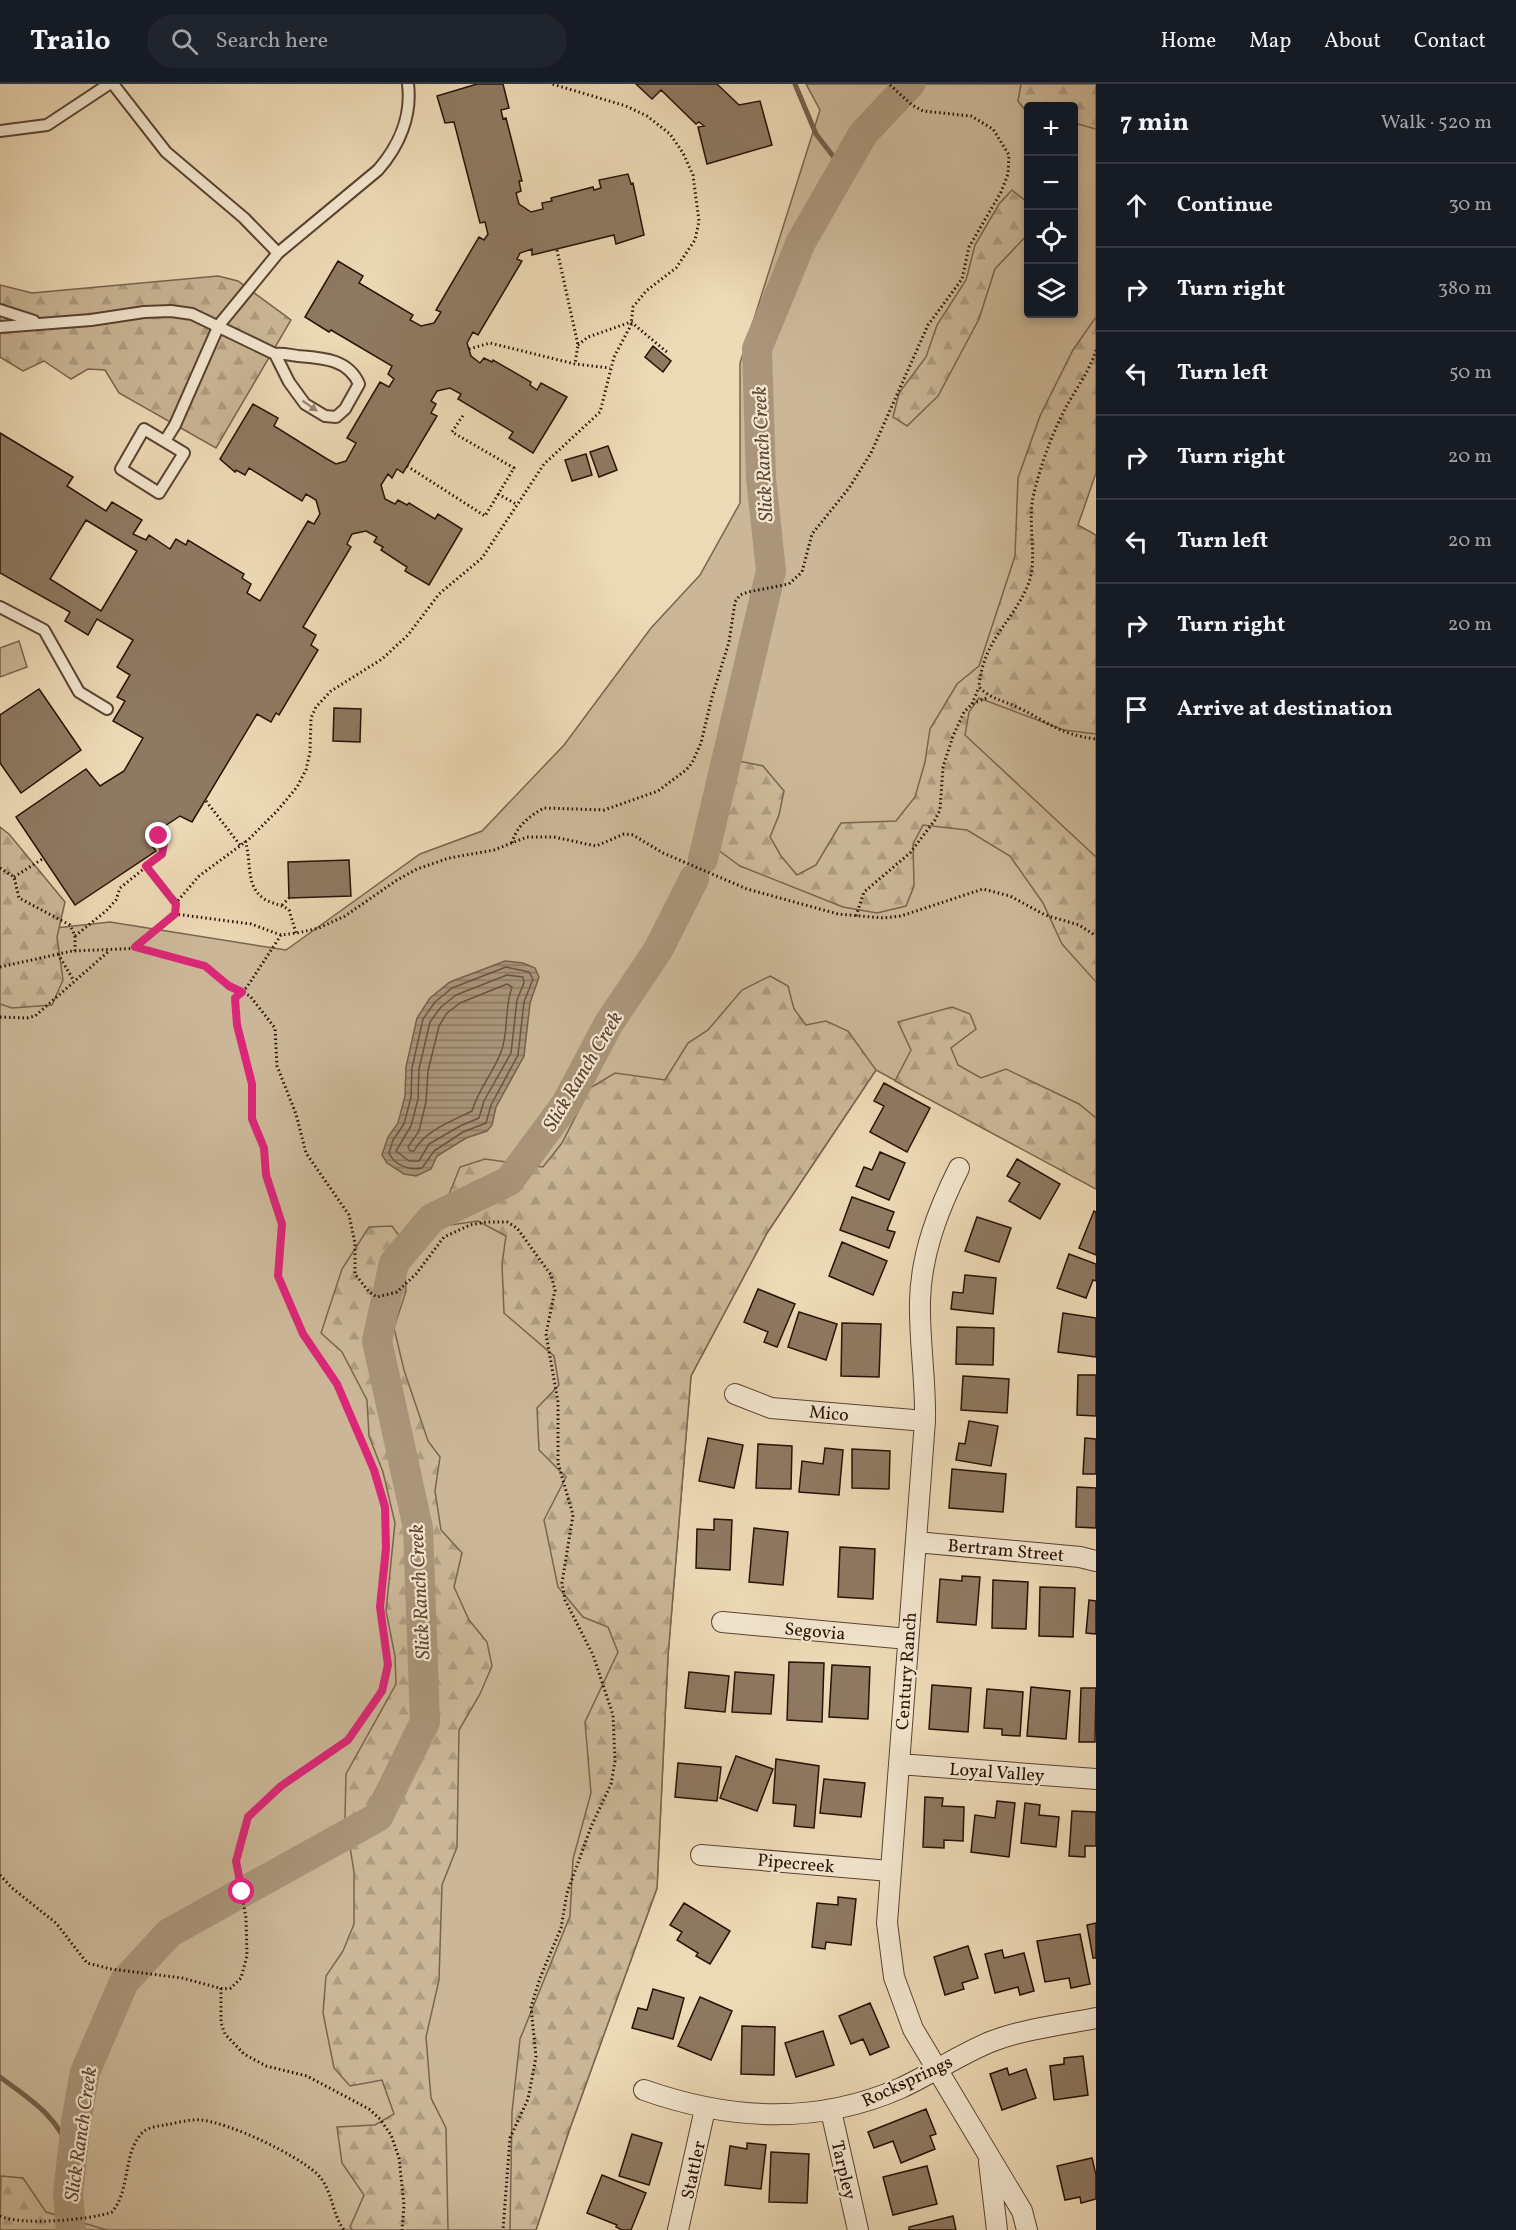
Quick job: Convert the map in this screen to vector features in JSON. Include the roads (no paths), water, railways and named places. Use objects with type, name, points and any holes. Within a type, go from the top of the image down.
[{"type":"street","name":"Century Ranch","points":[[959,1168],[939,1212],[926,1253],[920,1299],[926,1382],[925,1420],[887,1923],[894,1977],[913,2029],[1022,2211],[1027,2230]]},
{"type":"street","name":"Mico","points":[[735,1394],[771,1408],[925,1420]]},
{"type":"street","name":"Bertram Street","points":[[916,1542],[1080,1557],[1096,1561]]},
{"type":"street","name":"Segovia","points":[[722,1622],[908,1639]]},
{"type":"street","name":"Loyal Valley","points":[[899,1764],[1096,1779]]},
{"type":"street","name":"Pipecreek","points":[[701,1855],[890,1871]]},
{"type":"street","name":"Rocksprings","points":[[644,2090],[705,2109],[776,2116],[831,2111],[876,2099],[966,2053],[1017,2033],[1096,2018]]},
{"type":"street","name":"Stattler","points":[[678,2230],[705,2109]]},
{"type":"street","name":"Tarpley","points":[[831,2111],[858,2230]]},
{"type":"street","name":"Century Ranch","points":[[988,2156],[997,2230]]},
{"type":"lane","points":[[0,131],[47,125],[111,84],[166,152],[244,218],[278,253]]},
{"type":"lane","points":[[165,441],[175,425],[219,325],[278,253],[378,170],[390,156],[406,119],[408,84]]},
{"type":"lane","points":[[0,310],[37,322]]},
{"type":"lane","points":[[0,327],[37,322],[91,320],[144,312],[171,311],[192,314],[219,325],[275,354],[327,359],[340,363],[355,374],[359,384],[345,409],[336,417],[325,416],[304,404],[289,382],[275,354]]},
{"type":"lane","points":[[144,429],[165,441],[184,453],[159,493],[121,469],[144,429]]},
{"type":"lane","points":[[0,607],[44,630],[79,692],[107,709]]},
{"type":"water","points":[[505,961],[523,963],[535,968],[539,977],[530,1003],[524,1056],[496,1107],[492,1125],[487,1131],[466,1138],[437,1156],[431,1169],[416,1176],[404,1174],[387,1163],[382,1155],[388,1137],[398,1123],[405,1096],[406,1067],[417,1018],[430,998],[450,982]]},
{"type":"waterway","points":[[795,84],[816,134],[843,169]]},
{"type":"waterway","name":"Slick Ranch Creek","points":[[703,859],[771,571],[761,478],[757,349],[801,242],[863,134],[910,84]]},
{"type":"waterway","name":"Slick Ranch Creek","points":[[71,2230],[68,2194],[76,2122],[85,2072],[124,1982],[169,1933],[378,1817],[425,1722],[418,1528],[377,1341],[394,1263],[432,1218],[509,1181],[566,1104],[609,1023],[658,950],[694,879]]},
{"type":"waterway","points":[[0,2077],[51,2119],[72,2154]]}]
